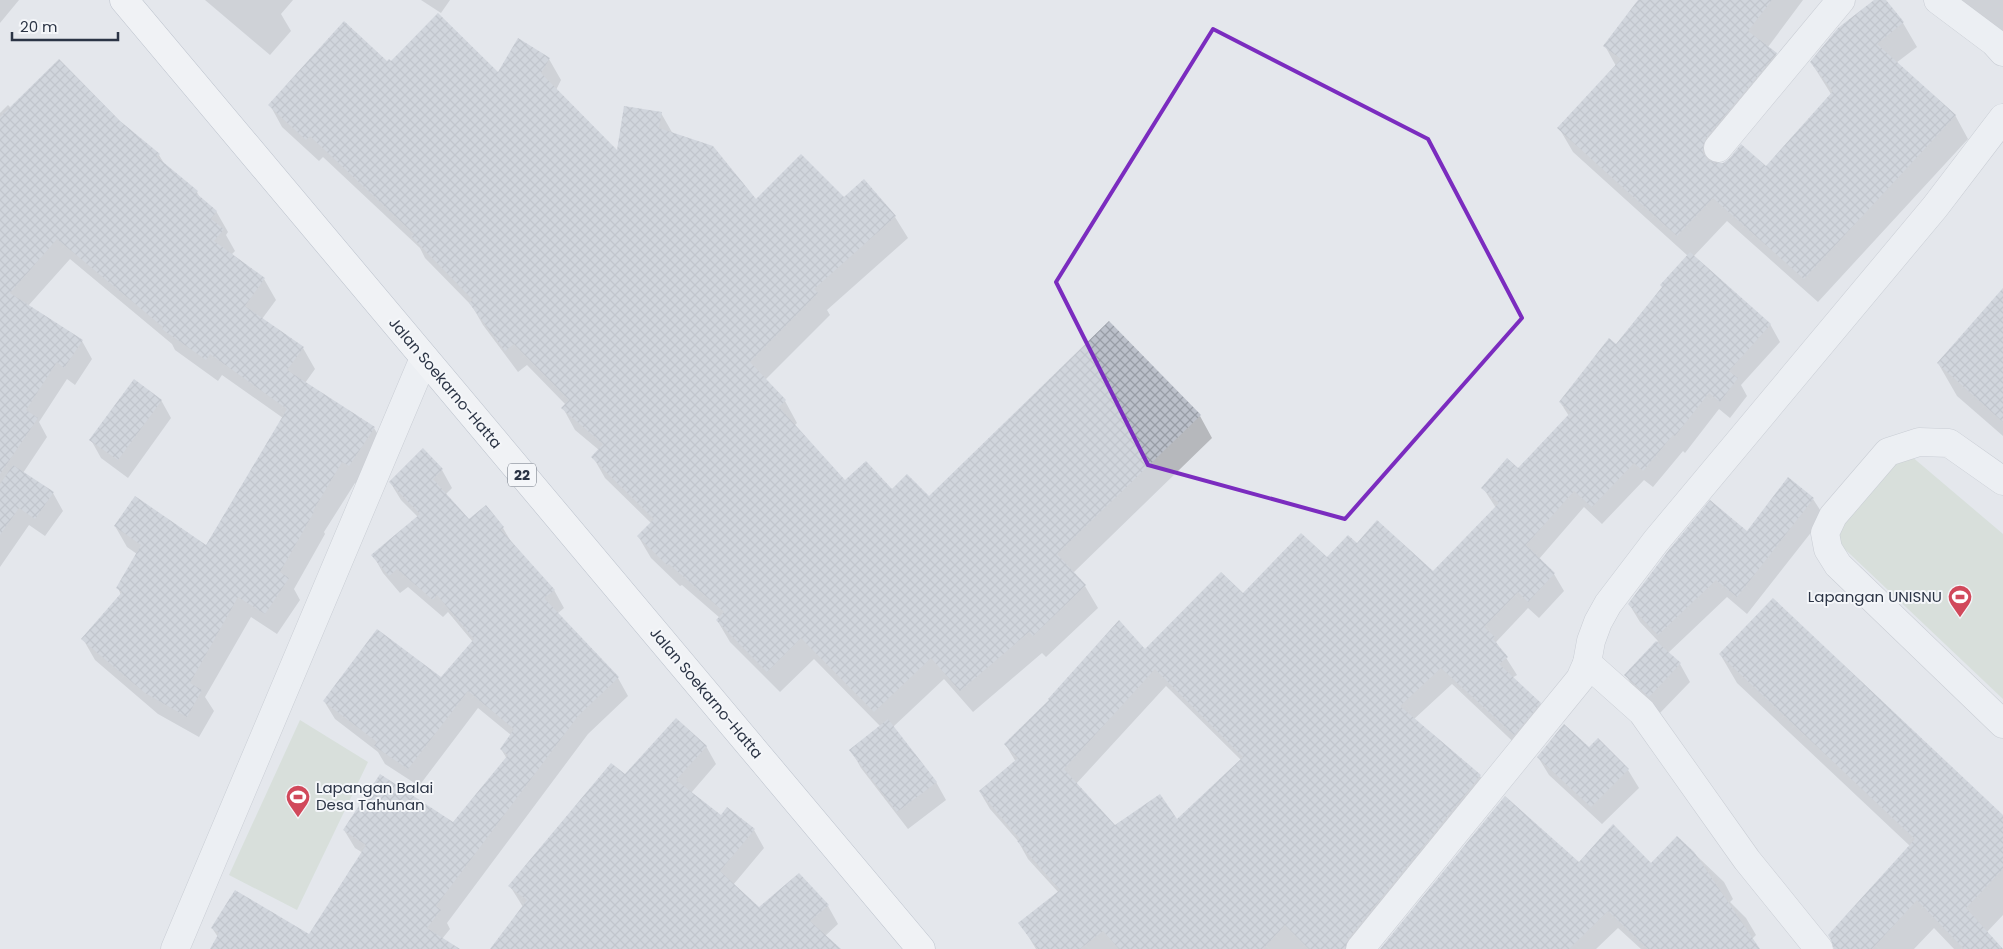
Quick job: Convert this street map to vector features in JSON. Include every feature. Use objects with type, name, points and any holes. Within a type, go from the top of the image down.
[{"type":"highway","name":"Jalan Soekarno-Hatta","points":[[124,0],[921,949]]},
{"type":"street","points":[[1718,148],[1841,0]]},
{"type":"street","points":[[1938,0],[1994,42],[2003,52]]},
{"type":"street","points":[[1360,949],[1580,679],[1587,663],[1591,641],[1608,604],[1663,533],[1935,207],[2003,118]]},
{"type":"street","points":[[175,949],[424,358]]},
{"type":"street","points":[[2003,481],[1949,443],[1919,442],[1888,452],[1833,516],[1825,533],[1828,549],[1838,564],[2003,724]]},
{"type":"street","points":[[1587,663],[1642,712],[1747,860],[1819,949]]},
{"type":"highlighted area","points":[[1213,29],[1428,139],[1522,318],[1345,519],[1148,465],[1056,282]]},
{"type":"green space","name":"Lapangan UNISNU","points":[[1904,450],[2003,534],[2003,699],[1832,537]]},
{"type":"green space","name":"Lapangan Balai Desa Tahunan","points":[[300,720],[368,762],[297,910],[229,875]]},
{"type":"building","points":[[1638,0],[1772,0],[1748,31],[1777,53],[1706,138],[1703,153],[1708,160],[1715,163],[1723,163],[1730,158],[1741,144],[1766,166],[1833,91],[1810,62],[1838,28],[1874,0],[1886,0],[1904,22],[1877,44],[1956,115],[1804,279],[1713,198],[1677,236],[1557,128],[1621,59],[1603,46]]},
{"type":"building","points":[[438,13],[498,72],[518,38],[550,58],[541,73],[617,150],[624,106],[662,112],[659,128],[713,146],[756,199],[801,154],[844,197],[864,179],[896,216],[814,289],[818,293],[750,362],[786,400],[779,407],[845,480],[866,461],[892,489],[907,474],[929,496],[1109,321],[1201,415],[1057,554],[1086,585],[1033,636],[1029,632],[960,691],[931,658],[874,712],[801,638],[767,672],[716,620],[724,612],[669,564],[667,565],[637,536],[654,519],[591,457],[603,444],[561,408],[569,400],[514,344],[505,351],[469,303],[473,300],[411,236],[414,234],[310,136],[306,140],[268,105],[344,21],[387,61],[389,59],[391,61]]},
{"type":"building","points":[[59,59],[120,121],[160,154],[157,157],[198,191],[196,193],[217,211],[211,219],[224,229],[214,241],[265,278],[245,306],[304,347],[287,370],[375,427],[349,466],[342,462],[313,511],[280,572],[289,578],[265,614],[238,597],[190,683],[202,690],[187,717],[145,693],[81,639],[122,592],[116,588],[141,545],[114,526],[135,496],[206,545],[287,409],[210,354],[206,360],[162,329],[163,327],[57,239],[10,293],[83,340],[64,368],[57,362],[26,410],[38,418],[0,474],[0,117]]},
{"type":"building","points":[[1690,252],[1771,324],[1729,371],[1738,378],[1720,402],[1709,393],[1675,436],[1673,435],[1643,471],[1634,463],[1592,507],[1574,491],[1526,545],[1555,573],[1528,602],[1518,592],[1484,627],[1495,637],[1493,639],[1508,657],[1499,664],[1541,703],[1514,735],[1441,668],[1400,706],[1481,775],[1348,939],[1345,949],[1309,949],[1285,925],[1263,949],[1119,949],[1103,931],[1080,949],[1038,949],[1018,923],[1060,890],[1017,841],[1020,839],[979,791],[1018,758],[1004,744],[1049,700],[1119,620],[1145,649],[1221,572],[1243,593],[1301,533],[1327,557],[1348,535],[1357,543],[1377,520],[1433,571],[1499,503],[1481,488],[1507,458],[1518,468],[1571,412],[1559,402],[1609,338],[1616,344],[1662,287],[1660,285]],"holes":[[[1155,669],[1243,757],[1177,819],[1160,794],[1115,825],[1064,769]]]},
{"type":"building","points":[[2003,288],[2003,422],[1937,363]]},
{"type":"building","points":[[134,379],[162,400],[118,460],[89,440]]},
{"type":"building","points":[[423,448],[443,469],[433,479],[469,519],[486,505],[504,527],[501,530],[555,590],[544,598],[619,677],[578,716],[436,906],[441,910],[427,928],[460,949],[210,949],[219,933],[211,928],[235,890],[309,934],[366,845],[343,830],[380,774],[453,822],[508,755],[500,749],[514,729],[468,691],[408,769],[374,746],[377,742],[323,701],[377,629],[441,677],[474,639],[437,595],[433,600],[397,569],[389,576],[371,555],[420,514],[389,482]]},
{"type":"building","points":[[13,465],[54,492],[35,519],[19,508],[0,535],[0,484]]},
{"type":"building","points":[[1788,477],[1814,498],[1737,597],[1716,580],[1658,635],[1628,604],[1668,551],[1710,500],[1747,531]]},
{"type":"building","points":[[1773,598],[2003,815],[2003,869],[1966,908],[2003,949],[1964,949],[1917,900],[1872,949],[1834,949],[1828,935],[1915,839],[1719,654]]},
{"type":"building","points":[[1656,641],[1681,663],[1649,697],[1624,675]]},
{"type":"building","points":[[676,718],[707,746],[676,780],[721,815],[727,807],[755,829],[720,871],[759,907],[799,873],[829,905],[810,921],[841,949],[490,949],[527,900],[508,886],[611,763],[625,774]]},
{"type":"building","points":[[888,719],[937,782],[897,812],[849,750]]},
{"type":"building","points":[[1564,724],[1589,747],[1598,738],[1629,769],[1591,807],[1537,757]]},
{"type":"building","points":[[1505,796],[1579,862],[1613,824],[1651,863],[1677,836],[1694,852],[1760,949],[1648,949],[1608,911],[1569,949],[1380,949]]},
{"type":"place","name":"Lapangan UNISNU","points":[[1960,618]]},
{"type":"place","name":"Lapangan Balai Desa Tahunan","points":[[298,818]]}]
